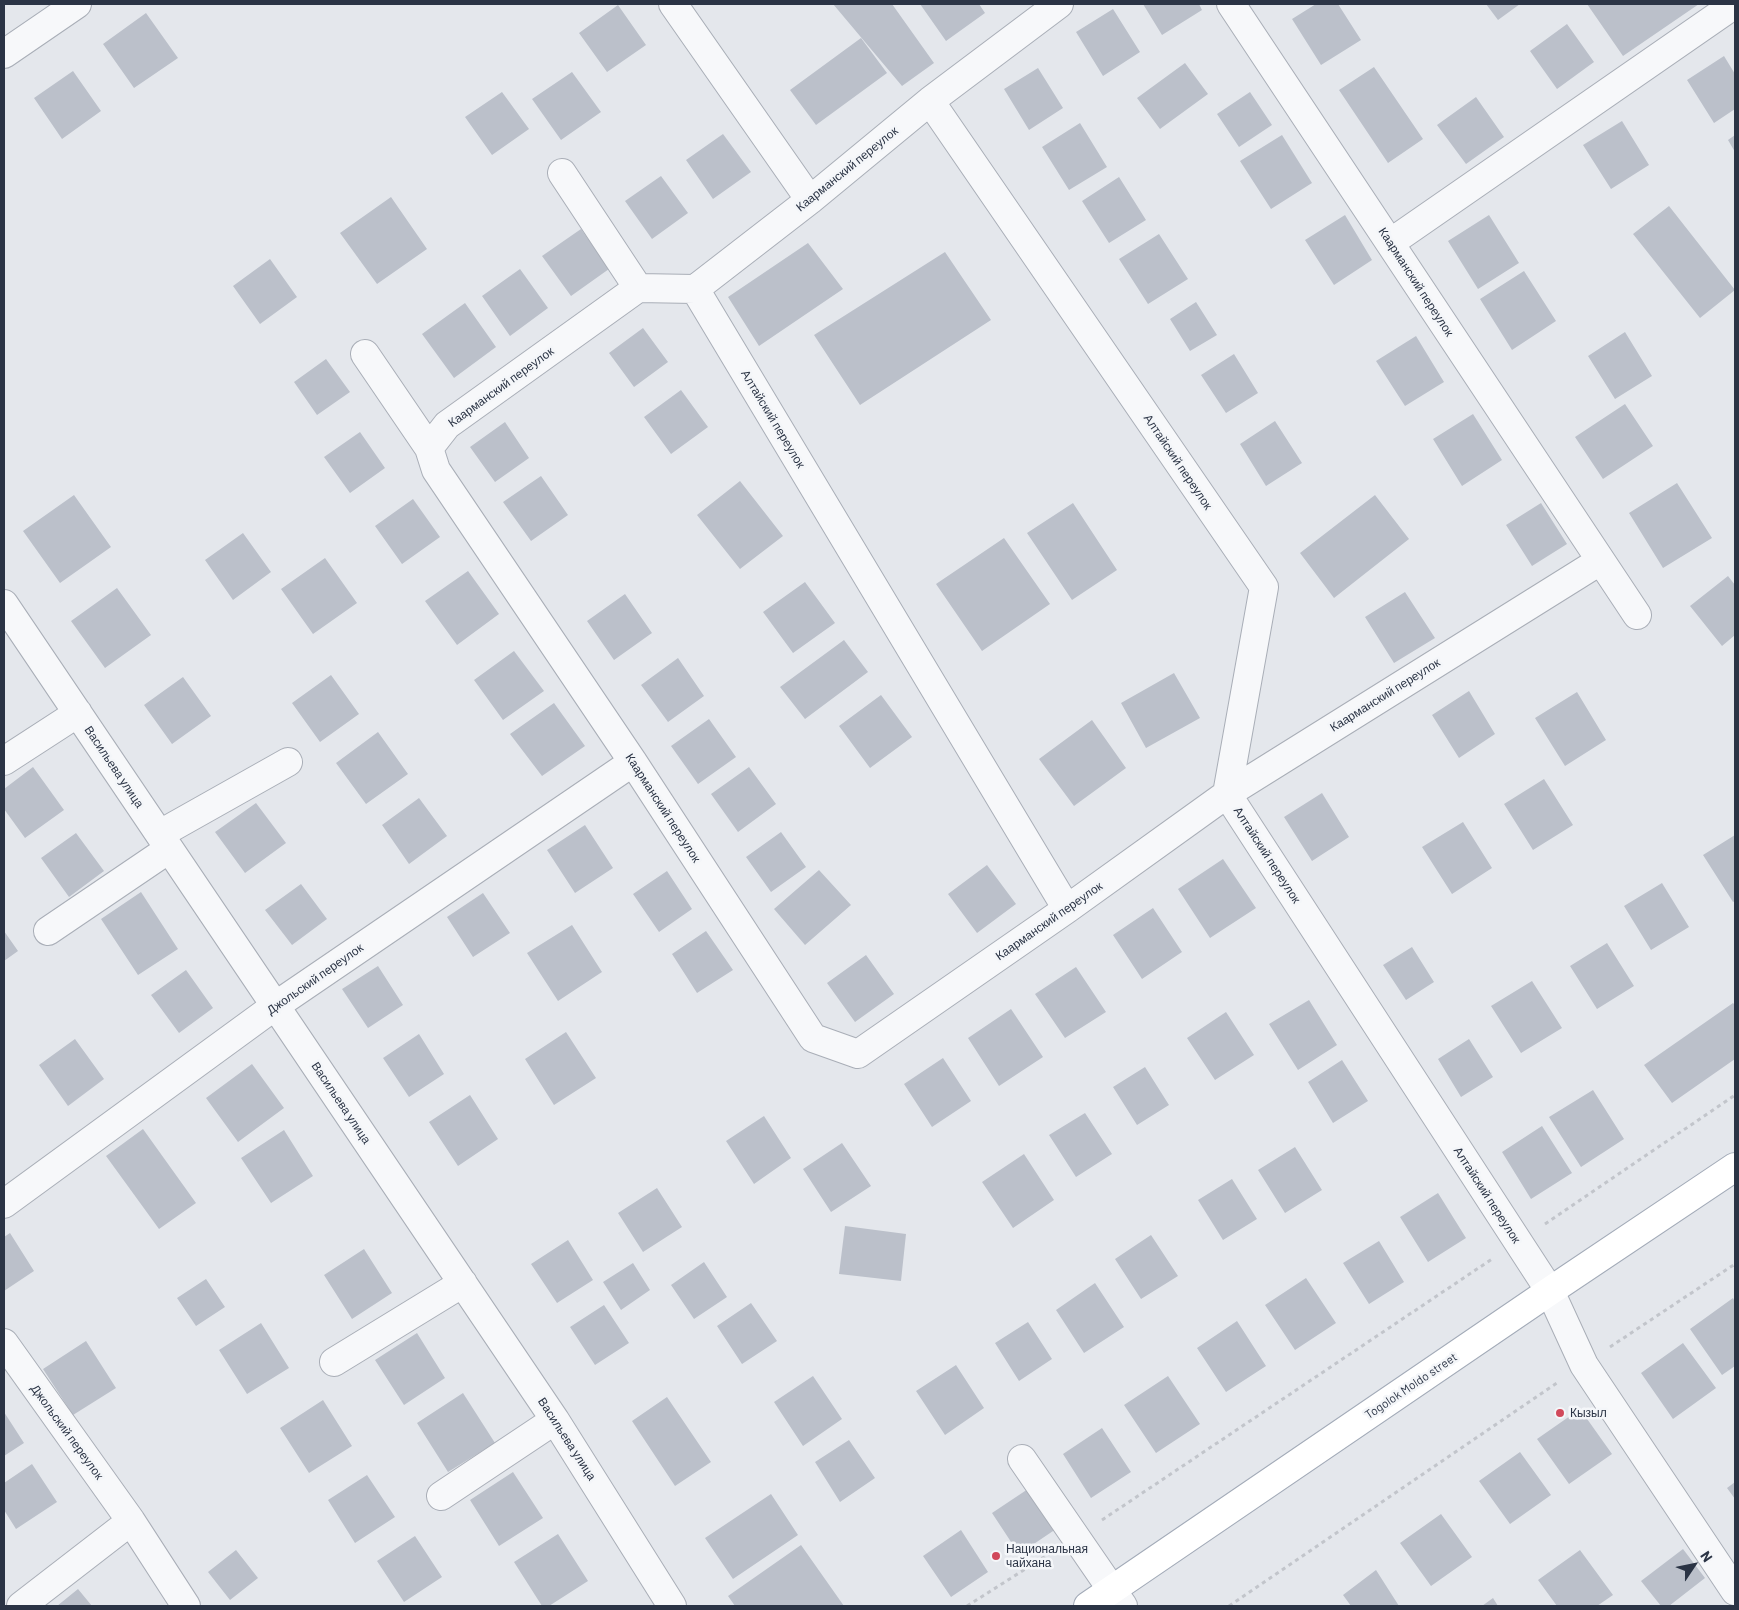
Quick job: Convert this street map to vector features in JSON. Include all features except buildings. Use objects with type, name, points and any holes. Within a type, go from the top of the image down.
[{"type":"main road","name":"Togolok Moldo street","points":[[1088,1606],[1118,1598],[1550,1291],[1735,1167]]},
{"type":"street","points":[[4,54],[77,4]]},
{"type":"street","points":[[674,4],[810,200]]},
{"type":"street","name":"Каарманский переулок","points":[[695,289],[810,200],[930,101],[1059,4]]},
{"type":"street","name":"Каарманский переулок","points":[[1231,4],[1637,615]]},
{"type":"street","points":[[1390,244],[1735,4]]},
{"type":"street","name":"Алтайский переулок","points":[[930,101],[1264,587],[1227,794],[1550,1291],[1584,1365],[1735,1590]]},
{"type":"street","points":[[562,173],[638,288],[695,289]]},
{"type":"street","name":"Каарманский переулок","points":[[638,288],[447,425],[429,448],[436,470],[633,762],[813,1038],[858,1054],[1067,909],[1227,794],[1600,561]]},
{"type":"street","name":"Алтайский переулок","points":[[695,289],[1067,909]]},
{"type":"street","points":[[365,354],[429,448]]},
{"type":"street","name":"Васильева улица","points":[[4,604],[555,1420],[672,1606]]},
{"type":"street","points":[[4,761],[78,713]]},
{"type":"street","points":[[48,932],[164,842],[288,762]]},
{"type":"street","name":"Джольский переулок","points":[[4,1204],[275,1006],[633,762]]},
{"type":"street","points":[[334,1362],[463,1283]]},
{"type":"street","name":"Джольский переулок","points":[[4,1343],[131,1521],[186,1606]]},
{"type":"street","points":[[441,1496],[555,1420]]},
{"type":"street","points":[[1022,1459],[1118,1598]]},
{"type":"street","points":[[20,1606],[131,1521]]},
{"type":"path","points":[[967,1606],[1076,1537],[1735,1095]]},
{"type":"path","points":[[1229,1606],[1735,1264]]},
{"type":"place","name":"Кызыл","points":[[1560,1413]]},
{"type":"place","name":"Национальная чайхана","points":[[996,1556]]}]
